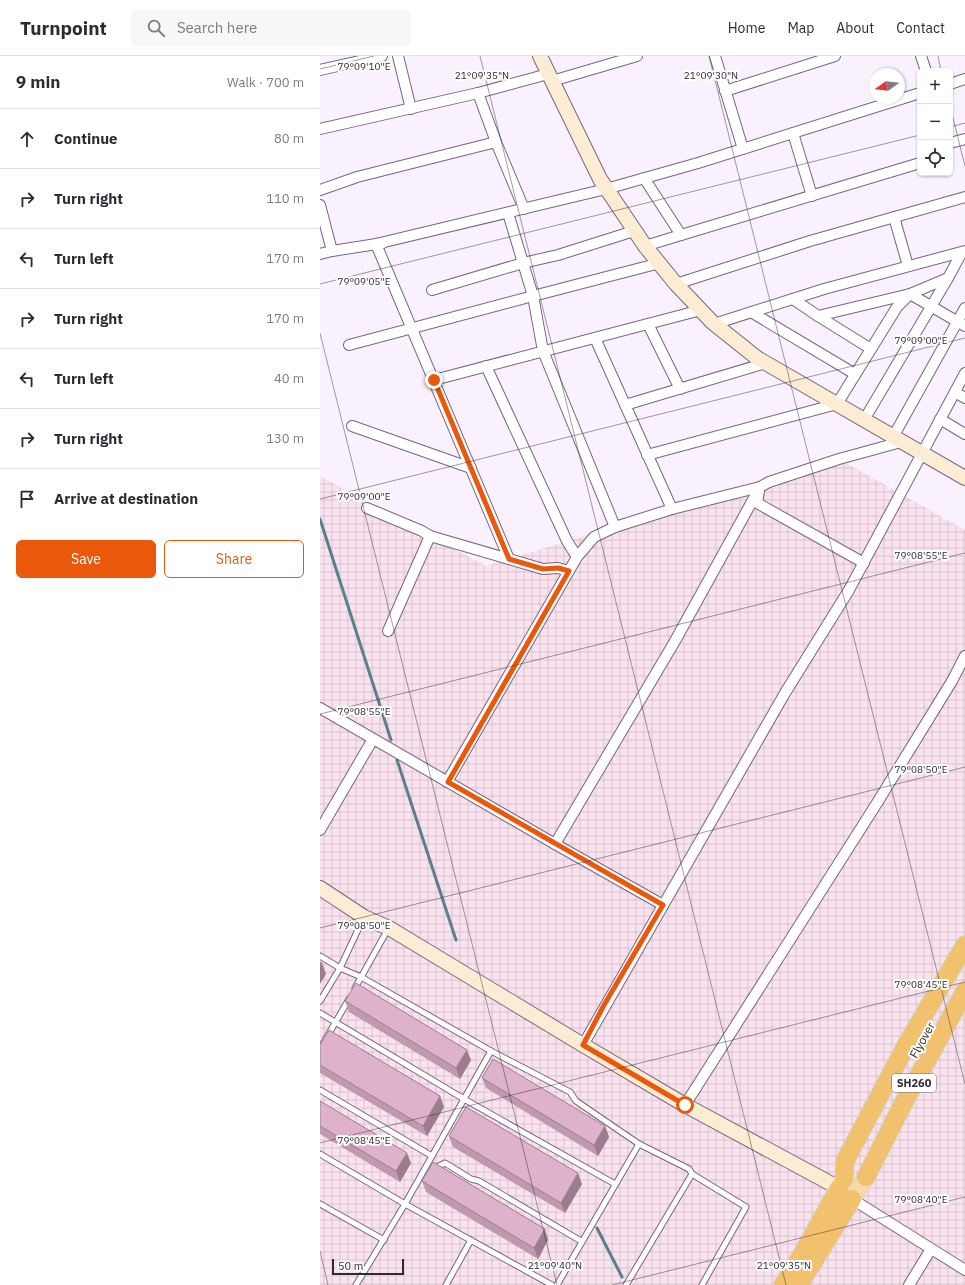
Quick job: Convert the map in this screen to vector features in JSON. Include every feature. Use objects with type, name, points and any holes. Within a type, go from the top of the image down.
[{"type":"highway","points":[[845,1178],[845,1161],[908,1042],[965,945]]},
{"type":"highway","name":"Flyover","points":[[783,1285],[803,1253],[965,963]]},
{"type":"highway","name":"Flyover","points":[[859,1188],[965,991]]},
{"type":"highway","name":"SH260","points":[[799,1285],[859,1188],[874,1180],[965,1014]]},
{"type":"street","points":[[320,70],[382,56]]},
{"type":"street","points":[[398,56],[411,108]]},
{"type":"street","points":[[540,56],[606,189],[645,246],[676,284],[714,324],[757,358],[965,478]]},
{"type":"street","points":[[320,129],[550,78],[607,60],[637,56]]},
{"type":"street","points":[[715,56],[743,149]]},
{"type":"street","points":[[726,92],[835,56]]},
{"type":"street","points":[[921,56],[925,68]]},
{"type":"street","points":[[953,83],[965,79]]},
{"type":"street","points":[[478,93],[496,142],[524,209]]},
{"type":"street","points":[[320,254],[383,243],[606,189],[743,149],[917,95]]},
{"type":"street","points":[[793,133],[812,196]]},
{"type":"street","points":[[953,142],[965,139]]},
{"type":"street","points":[[320,190],[357,177],[496,142]]},
{"type":"street","points":[[645,246],[917,165]]},
{"type":"street","points":[[644,178],[681,235]]},
{"type":"street","points":[[676,284],[804,243],[965,197]]},
{"type":"street","points":[[320,205],[332,251]]},
{"type":"street","points":[[508,213],[533,296],[543,351],[615,527]]},
{"type":"street","points":[[894,217],[908,266]]},
{"type":"street","points":[[432,290],[523,263],[558,255],[634,231]]},
{"type":"street","points":[[383,243],[376,244],[509,559]]},
{"type":"street","points":[[714,324],[824,289],[964,252]]},
{"type":"street","points":[[864,420],[964,252]]},
{"type":"street","points":[[349,345],[660,263]]},
{"type":"street","points":[[818,316],[910,294],[948,278]]},
{"type":"street","points":[[910,294],[961,324]]},
{"type":"street","points":[[647,454],[837,404],[897,307],[910,294]]},
{"type":"street","points":[[793,299],[871,349]]},
{"type":"street","points":[[448,782],[577,557],[594,537],[615,527],[672,509],[760,487],[769,482],[897,439],[961,324],[965,308]]},
{"type":"street","points":[[434,380],[701,310]]},
{"type":"street","points":[[751,312],[855,374]]},
{"type":"street","points":[[648,324],[680,389]]},
{"type":"street","points":[[595,338],[672,509]]},
{"type":"street","points":[[625,405],[766,363]]},
{"type":"street","points":[[486,366],[567,541],[577,557]]},
{"type":"street","points":[[583,1045],[604,1005],[785,693],[849,590],[965,372]]},
{"type":"street","points":[[955,392],[965,398]]},
{"type":"street","points":[[940,420],[965,434]]},
{"type":"street","points":[[352,426],[471,468]]},
{"type":"street","points":[[760,487],[757,503],[864,563]]},
{"type":"street","points":[[555,844],[675,641],[760,487]]},
{"type":"street","points":[[367,508],[422,531],[430,536],[543,569],[558,568],[569,571]]},
{"type":"street","points":[[388,630],[430,536]]},
{"type":"street","points":[[685,1105],[877,803],[948,687],[965,656]]},
{"type":"street","points":[[320,708],[663,905]]},
{"type":"street","points":[[320,830],[373,739]]},
{"type":"street","points":[[320,888],[364,917],[389,928],[685,1105],[845,1178]]},
{"type":"street","points":[[859,1188],[931,1249],[965,1270]]},
{"type":"street","points":[[909,1285],[931,1249]]},
{"type":"lane","points":[[320,1001],[340,968],[364,917]]},
{"type":"lane","points":[[354,990],[389,928]]},
{"type":"lane","points":[[320,956],[340,968],[361,977],[491,1051],[570,1092],[576,1101],[639,1144],[688,1169],[692,1174],[746,1207],[702,1285]]},
{"type":"lane","points":[[320,1049],[350,997]]},
{"type":"lane","points":[[320,1013],[464,1099],[615,1184]]},
{"type":"lane","points":[[356,1285],[406,1204],[491,1051]]},
{"type":"lane","points":[[320,1090],[432,1156]]},
{"type":"lane","points":[[557,1285],[581,1241],[639,1144]]},
{"type":"lane","points":[[320,1154],[406,1204],[552,1285]]},
{"type":"lane","points":[[423,1174],[444,1163],[472,1179],[479,1181],[581,1241]]},
{"type":"lane","points":[[626,1285],[692,1174]]},
{"type":"lane","points":[[320,1204],[384,1240]]},
{"type":"lane","points":[[446,1285],[471,1240]]},
{"type":"lane","points":[[540,1285],[543,1279]]},
{"type":"shaded area","points":[[839,459],[965,530],[965,1285],[320,1285],[320,476],[486,566]]},
{"type":"building","points":[[356,983],[467,1050],[456,1068],[345,1001]]},
{"type":"building","points":[[329,1030],[440,1096],[423,1126],[320,1065],[320,1045]]},
{"type":"building","points":[[493,1059],[605,1126],[594,1145],[482,1078]]},
{"type":"building","points":[[320,1101],[407,1153],[396,1171],[320,1126]]},
{"type":"building","points":[[466,1107],[578,1173],[561,1203],[449,1136]]},
{"type":"building","points":[[433,1162],[545,1229],[534,1248],[422,1181]]},
{"type":"waterway","points":[[320,519],[391,740]]},
{"type":"waterway","points":[[397,760],[456,940]]},
{"type":"waterway","points":[[597,1228],[622,1277]]},
{"type":"route","points":[[434,380],[509,559],[543,569],[558,568],[569,571],[448,782],[663,905],[604,1005],[583,1045],[685,1105]]}]
